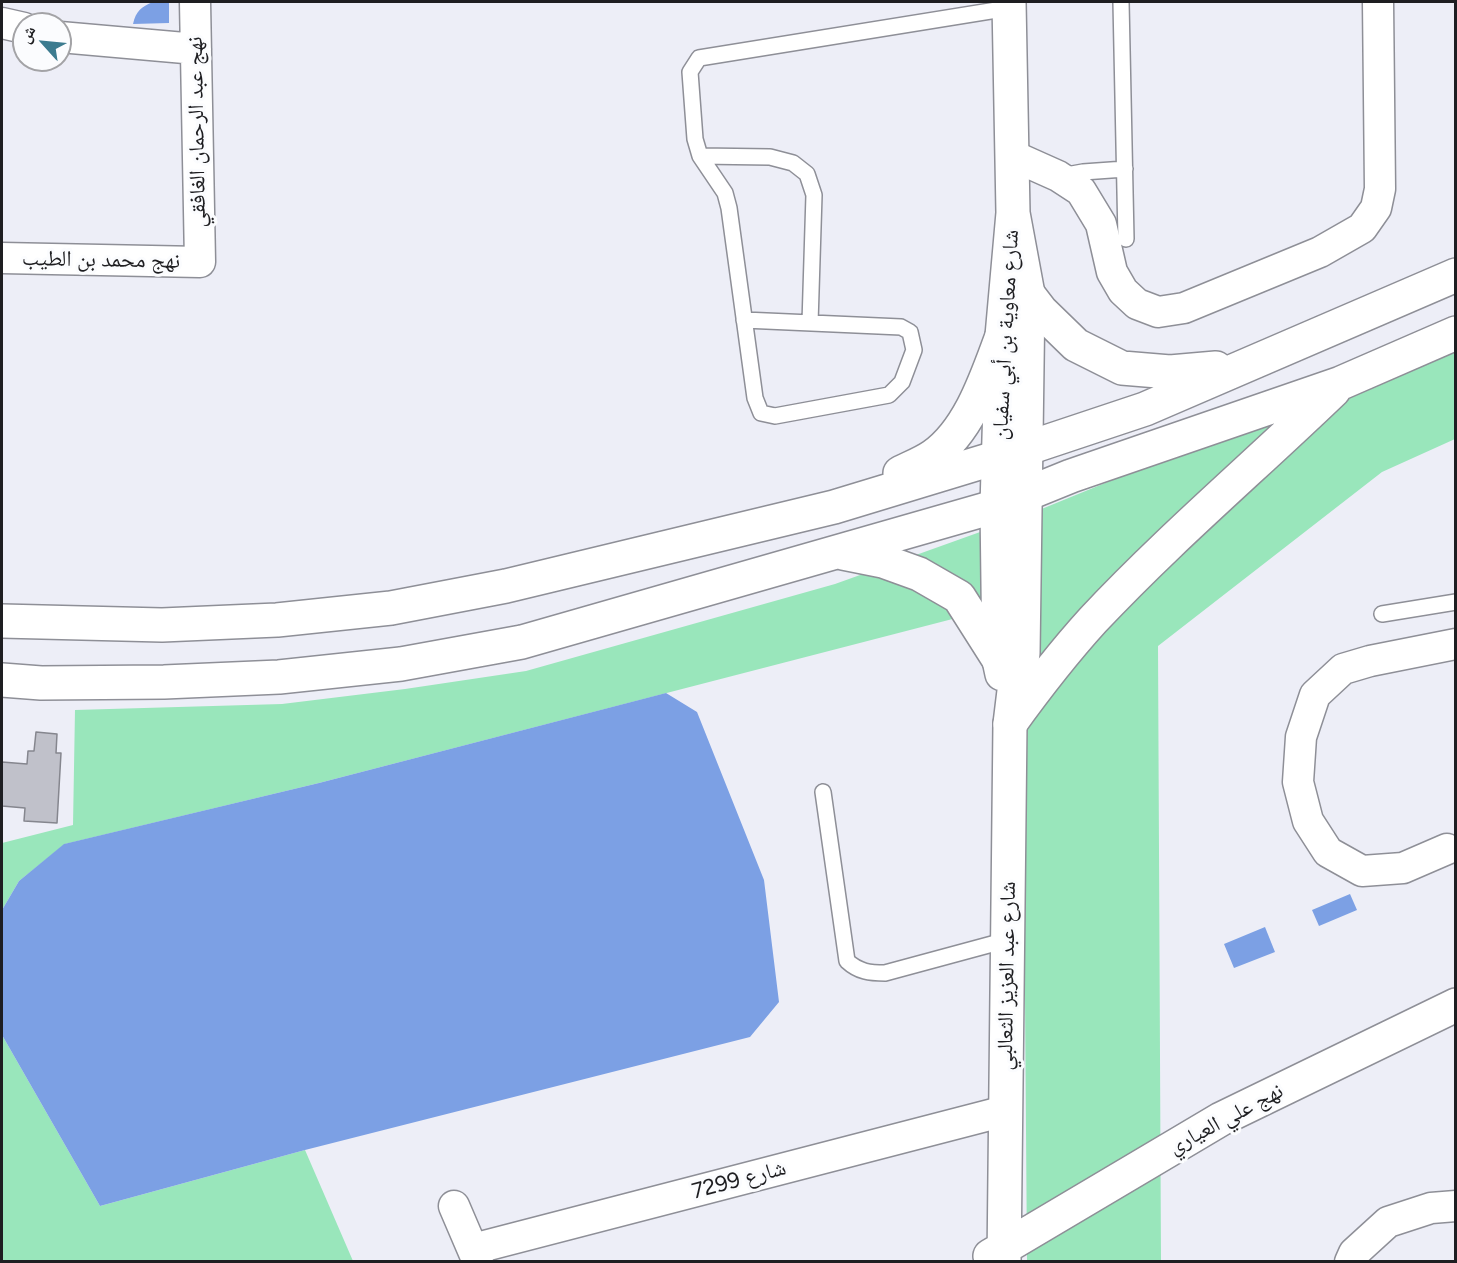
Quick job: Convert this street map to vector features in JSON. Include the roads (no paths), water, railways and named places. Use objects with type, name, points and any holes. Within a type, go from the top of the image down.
[{"type":"main road","name":"شارع معاوية بن أبي سفيان","points":[[1009,5],[1013,213],[1002,336],[1012,452]]},
{"type":"main road","name":"شارع معاوية بن أبي سفيان","points":[[1012,452],[1028,294],[1013,213]]},
{"type":"main road","points":[[2,621],[162,626],[277,620],[391,608],[506,586],[834,507],[1145,409],[1455,275]]},
{"type":"main road","points":[[1028,294],[1041,311],[1076,345],[1122,368],[1170,372],[1245,366]]},
{"type":"main road","points":[[2,680],[41,683],[152,682],[279,677],[400,664],[522,642],[1011,501],[1071,476],[1341,383],[1455,333]]},
{"type":"main road","points":[[834,507],[934,456],[961,428],[984,386],[1002,336]]},
{"type":"main road","points":[[1010,724],[1038,685],[1092,621],[1181,533],[1264,458],[1341,383]]},
{"type":"main road","points":[[1012,452],[1011,501],[999,660],[1002,673],[1014,691]]},
{"type":"main road","name":"شارع عبد العزيز الثعالبي","points":[[997,1256],[1005,1111],[1010,724],[1014,691],[1020,677],[1023,653],[1011,501]]},
{"type":"main road","points":[[838,552],[883,561],[919,574],[959,597],[999,660]]},
{"type":"main road","name":"نهج علي العياري","points":[[997,1256],[1221,1119],[1455,1005]]},
{"type":"street","name":"نهج عبد الرحمان الغافقي","points":[[195,2],[200,262]]},
{"type":"street","points":[[1011,155],[1058,176],[1081,191],[1093,207],[1101,224],[1112,272],[1123,291],[1137,304],[1158,312],[1184,309],[1320,252],[1362,228],[1376,208],[1380,189],[1378,2]]},
{"type":"street","points":[[72,38],[196,49]]},
{"type":"street","name":"نهج محمد بن الطيب","points":[[2,258],[200,262]]},
{"type":"street","points":[[1447,849],[1403,868],[1362,871],[1328,852],[1308,821],[1298,783],[1301,737],[1315,695],[1343,669],[1455,644]]},
{"type":"street","name":"شارع 7299","points":[[475,1255],[1005,1111]]},
{"type":"street","points":[[454,1206],[475,1255]]},
{"type":"street","points":[[1350,1262],[1354,1253],[1388,1222],[1431,1208],[1455,1206]]},
{"type":"lane","points":[[1121,2],[1126,238]]},
{"type":"lane","points":[[744,321],[901,327],[910,332],[914,350],[902,382],[896,390],[881,397],[775,416],[761,413],[755,398],[744,321],[729,208],[725,193],[700,156],[695,139],[690,72],[699,58],[1009,5]]},
{"type":"lane","points":[[700,156],[770,157],[793,163],[807,174],[814,195],[810,323]]},
{"type":"lane","points":[[1058,176],[1125,169]]},
{"type":"lane","points":[[1382,614],[1455,602]]},
{"type":"lane","points":[[823,792],[847,961],[855,969],[871,973],[885,973],[1007,940]]},
{"type":"water","points":[[153,2],[169,2],[169,23],[133,24],[140,10]]},
{"type":"water","points":[[666,693],[697,712],[764,880],[779,1002],[750,1037],[305,1150],[100,1206],[2,1035],[2,910],[19,881],[64,844],[319,783]]},
{"type":"water","points":[[1350,894],[1357,910],[1319,926],[1312,910]]},
{"type":"water","points":[[1265,927],[1275,952],[1234,968],[1224,944]]}]
